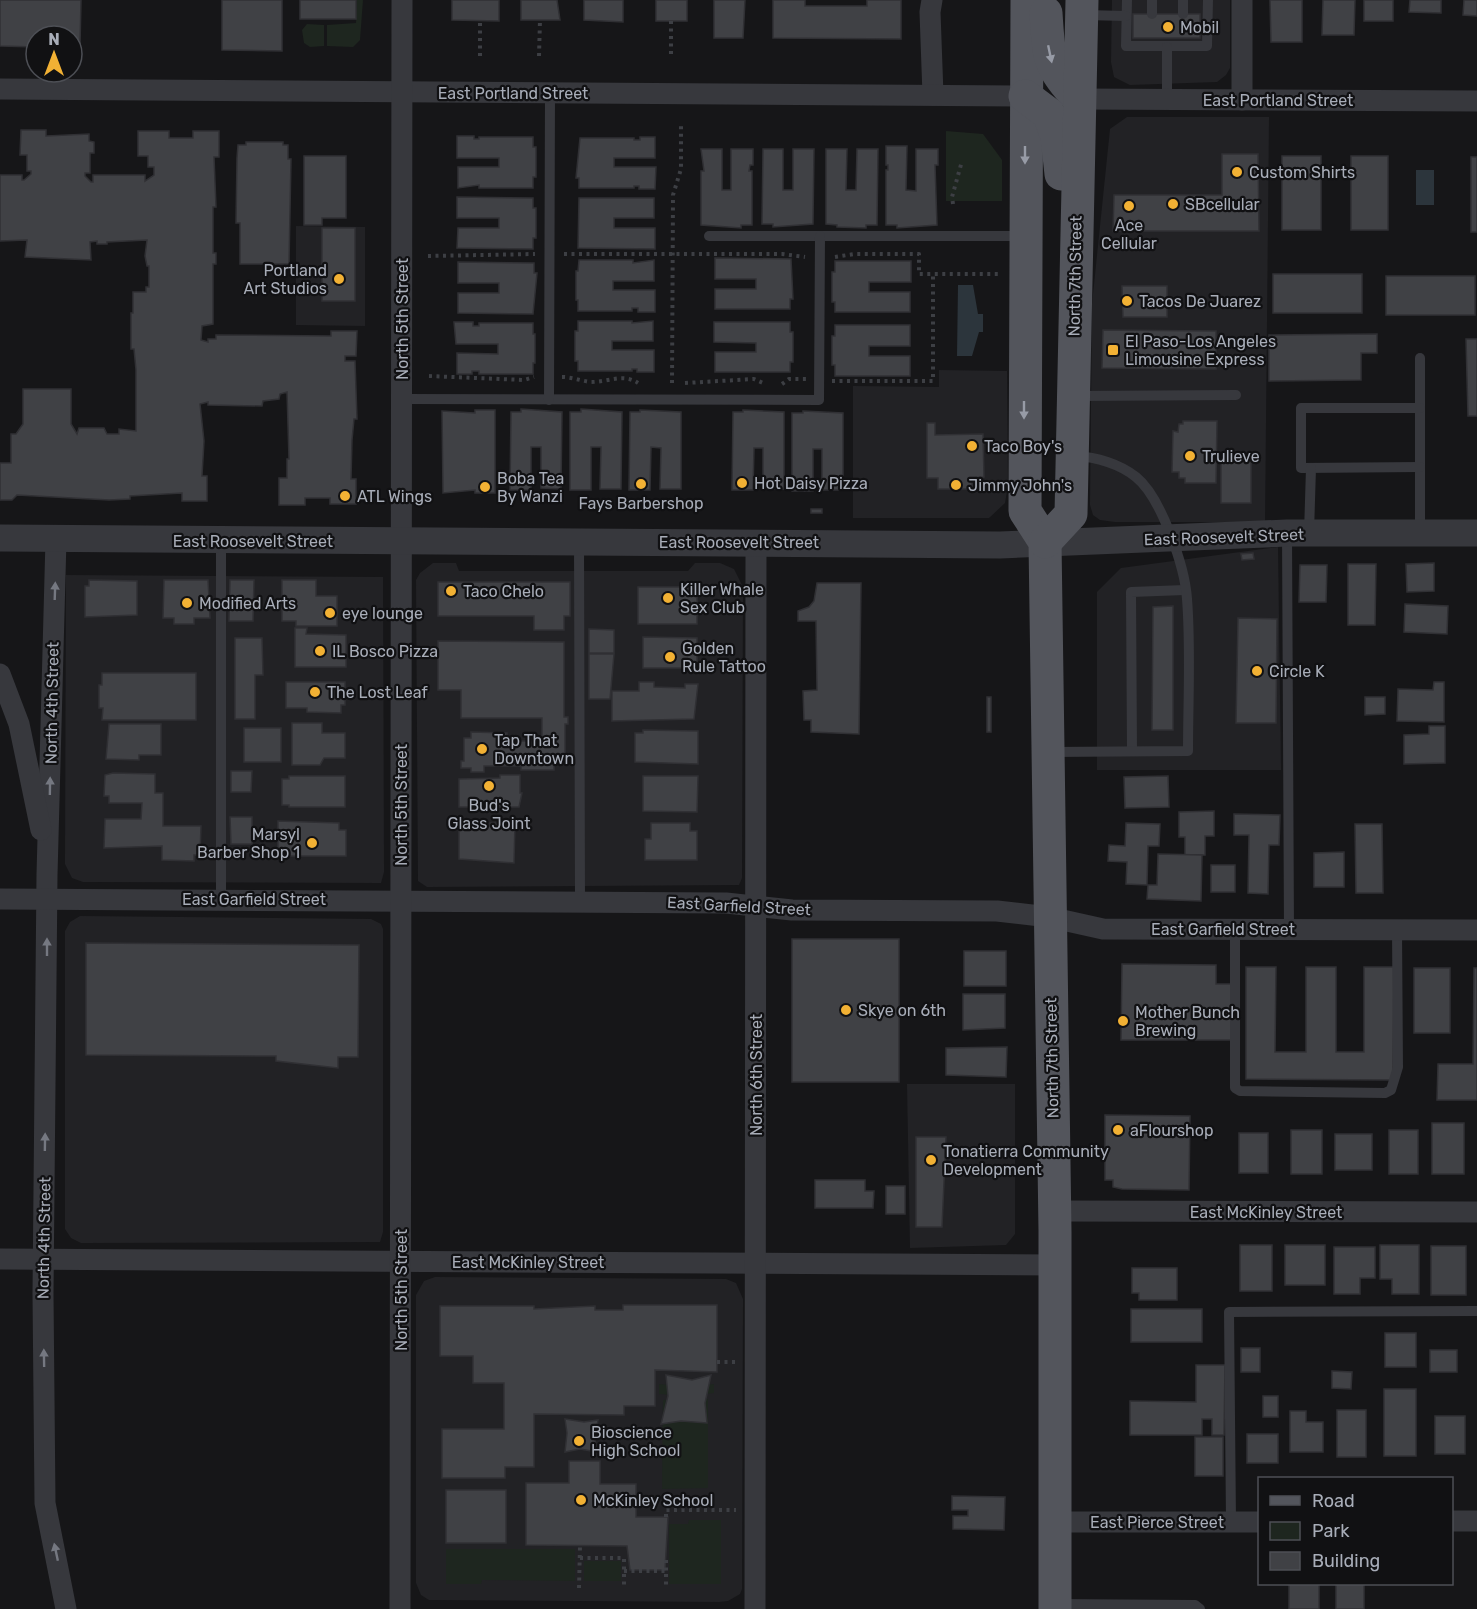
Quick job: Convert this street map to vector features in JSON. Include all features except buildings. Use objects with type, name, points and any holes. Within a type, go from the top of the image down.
[{"type":"main road","points":[[1028,0],[1025,511],[1045,542]]},
{"type":"main road","points":[[1046,0],[1048,56],[1058,78],[1079,99]]},
{"type":"main road","name":"North 7th Street","points":[[1056,1606],[1056,1265],[1045,542],[1071,514],[1082,7]]},
{"type":"main road","points":[[1026,96],[1049,114],[1058,137],[1063,201],[1076,231]]},
{"type":"street","name":"North 5th Street","points":[[400,1609],[402,0]]},
{"type":"street","points":[[933,0],[930,12],[933,96]]},
{"type":"street","points":[[1242,0],[1242,100]]},
{"type":"street","name":"East Portland Street","points":[[0,89],[1026,96]]},
{"type":"street","name":"East Portland Street","points":[[1079,99],[1477,101]]},
{"type":"street","name":"East Roosevelt Street","points":[[0,538],[1000,545],[1171,540],[1298,533],[1477,533]]},
{"type":"street","name":"North 4th Street","points":[[56,539],[47,899],[43,1259],[45,1503],[66,1609]]},
{"type":"street","name":"North 6th Street","points":[[755,1609],[756,542]]},
{"type":"street","name":"North 4th Street","points":[[0,674],[20,724],[48,866]]},
{"type":"street","name":"East Garfield Street","points":[[0,899],[739,903],[792,910],[997,911],[1049,917],[1103,929],[1477,930]]},
{"type":"street","name":"East McKinley Street","points":[[1055,1211],[1477,1212]]},
{"type":"street","name":"East McKinley Street","points":[[0,1259],[1056,1265]]},
{"type":"street","points":[[1453,1521],[1477,1521]]},
{"type":"street","name":"East Pierce Street","points":[[1055,1522],[1258,1522]]},
{"type":"lane","points":[[1127,0],[1126,46],[1152,43],[1167,47],[1183,43],[1207,46],[1208,0]]},
{"type":"lane","points":[[1152,0],[1152,14]]},
{"type":"lane","points":[[1183,0],[1183,14]]},
{"type":"lane","points":[[1082,7],[1126,16]]},
{"type":"lane","points":[[1167,47],[1167,100]]},
{"type":"lane","points":[[549,400],[550,93]]},
{"type":"lane","points":[[709,236],[1025,236]]},
{"type":"lane","points":[[402,399],[819,400],[820,236]]},
{"type":"lane","points":[[1420,358],[1420,533]]},
{"type":"lane","points":[[1072,396],[1236,395]]},
{"type":"lane","points":[[1420,408],[1301,408],[1301,468],[1420,467]]},
{"type":"lane","points":[[1047,752],[1188,751],[1185,590],[1171,540],[1155,500],[1136,477],[1107,462],[1072,456]]},
{"type":"lane","points":[[1288,930],[1298,533],[1311,468]]},
{"type":"lane","points":[[221,541],[221,899]]},
{"type":"lane","points":[[579,542],[580,901]]},
{"type":"lane","points":[[1132,751],[1131,592],[1185,590]]},
{"type":"lane","points":[[1235,930],[1235,1088],[1240,1091],[1374,1093],[1392,1090],[1398,1067],[1397,930]]},
{"type":"lane","points":[[1231,1522],[1228,1312],[1477,1311]]},
{"type":"lane","points":[[1056,1606],[1195,1605],[1200,1609]]},
{"type":"path","points":[[480,20],[480,56]]},
{"type":"path","points":[[539,56],[540,20]]},
{"type":"path","points":[[671,21],[671,57]]},
{"type":"path","points":[[672,383],[673,195],[681,170],[681,123]]},
{"type":"path","points":[[953,204],[952,197],[962,161]]},
{"type":"path","points":[[428,256],[537,254]]},
{"type":"path","points":[[561,254],[782,254],[806,258]]},
{"type":"path","points":[[835,257],[854,254],[919,254],[919,274],[1005,274]]},
{"type":"path","points":[[831,381],[933,381],[933,274]]},
{"type":"path","points":[[429,376],[524,380],[534,377]]},
{"type":"path","points":[[561,377],[576,377],[587,382],[631,378],[636,383],[646,383]]},
{"type":"path","points":[[666,383],[753,379],[763,383],[783,384],[789,379],[808,379]]},
{"type":"path","points":[[717,1362],[738,1362]]},
{"type":"path","points":[[666,1517],[666,1510],[738,1510]]},
{"type":"path","points":[[579,1588],[580,1546]]},
{"type":"path","points":[[580,1558],[624,1558],[624,1588]]},
{"type":"path","points":[[666,1560],[666,1589]]},
{"type":"path","points":[[624,1565],[630,1565]]},
{"type":"path","points":[[624,1571],[666,1571]]},
{"type":"shaded area","points":[[1112,0],[1230,0],[1230,68],[1226,75],[1217,82],[1130,85],[1114,77],[1111,62]]},
{"type":"shaded area","points":[[1127,117],[1269,117],[1265,522],[1115,522],[1100,520],[1093,515],[1090,505],[1092,304],[1110,129]]},
{"type":"shaded area","points":[[1416,170],[1434,170],[1434,205],[1416,205]]},
{"type":"shaded area","points":[[296,226],[365,227],[365,326],[296,325]]},
{"type":"shaded area","points":[[958,285],[973,285],[978,314],[983,314],[983,332],[979,332],[972,356],[957,356]]},
{"type":"shaded area","points":[[939,370],[1007,371],[1008,485],[1005,503],[989,518],[853,518],[853,386],[939,387]]},
{"type":"shaded area","points":[[1278,547],[1281,770],[1097,770],[1097,592],[1121,568]]},
{"type":"shaded area","points":[[433,563],[456,563],[459,571],[688,571],[695,563],[720,563],[734,569],[743,587],[742,878],[739,885],[427,887],[418,881],[416,580],[420,573]]},
{"type":"shaded area","points":[[66,575],[383,577],[384,872],[381,883],[83,882],[72,878],[65,864]]},
{"type":"shaded area","points":[[80,916],[371,919],[381,924],[383,929],[383,1232],[380,1242],[81,1243],[71,1238],[65,1229],[65,931],[70,922]]},
{"type":"shaded area","points":[[907,1084],[1015,1084],[1015,1234],[1006,1245],[910,1248]]},
{"type":"shaded area","name":"Bioscience High School","points":[[435,1277],[726,1279],[736,1283],[743,1299],[742,1589],[740,1594],[728,1601],[719,1602],[429,1600],[421,1595],[416,1583],[416,1295],[424,1281]]},
{"type":"green space","points":[[357,0],[363,0],[360,40],[353,47],[327,46],[327,25],[356,23]]},
{"type":"green space","points":[[307,24],[324,25],[324,46],[310,47],[304,43],[302,30]]},
{"type":"green space","points":[[946,131],[983,134],[1002,160],[1002,201],[946,201]]},
{"type":"green space","points":[[659,1384],[687,1387],[714,1384],[714,1393],[688,1396],[659,1394]]},
{"type":"green space","points":[[708,1399],[708,1488],[662,1489],[663,1400]]},
{"type":"green space","points":[[689,1520],[721,1520],[721,1584],[669,1584],[669,1524],[688,1524]]},
{"type":"green space","points":[[446,1549],[575,1549],[575,1581],[482,1580],[481,1584],[446,1584]]},
{"type":"green space","points":[[584,1561],[621,1561],[621,1581],[584,1581]]},
{"type":"place","name":"Mobil","points":[[1168,27]]},
{"type":"place","name":"Custom Shirts","points":[[1237,172]]},
{"type":"place","name":"SBcellular","points":[[1173,204]]},
{"type":"place","name":"Ace Cellular","points":[[1129,206]]},
{"type":"place","name":"Portland Art Studios","points":[[339,279]]},
{"type":"place","name":"Tacos De Juarez","points":[[1127,301]]},
{"type":"place","name":"El Paso-Los Angeles Limousine Express","points":[[1113,350]]},
{"type":"place","name":"Taco Boy's","points":[[972,446]]},
{"type":"place","name":"Trulieve","points":[[1190,456]]},
{"type":"place","name":"Hot Daisy Pizza","points":[[742,483]]},
{"type":"place","name":"Fays Barbershop","points":[[641,484]]},
{"type":"place","name":"Jimmy John's","points":[[956,485]]},
{"type":"place","name":"Boba Tea By Wanzi","points":[[485,487]]},
{"type":"place","name":"ATL Wings","points":[[345,496]]},
{"type":"place","name":"Taco Chelo","points":[[451,591]]},
{"type":"place","name":"Killer Whale Sex Club","points":[[668,598]]},
{"type":"place","name":"Modified Arts","points":[[187,603]]},
{"type":"place","name":"eye lounge","points":[[330,613]]},
{"type":"place","name":"IL Bosco Pizza","points":[[320,651]]},
{"type":"place","name":"Golden Rule Tattoo","points":[[670,657]]},
{"type":"place","name":"Circle K","points":[[1257,671]]},
{"type":"place","name":"The Lost Leaf","points":[[315,692]]},
{"type":"place","name":"Tap That Downtown","points":[[482,749]]},
{"type":"place","name":"Bud's Glass Joint","points":[[489,786]]},
{"type":"place","name":"Marsyl Barber Shop 1","points":[[312,843]]},
{"type":"place","name":"Skye on 6th","points":[[846,1010]]},
{"type":"place","name":"Mother Bunch Brewing","points":[[1123,1021]]},
{"type":"place","name":"aFlourshop","points":[[1118,1130]]},
{"type":"place","name":"Tonatierra Community Development","points":[[931,1160]]},
{"type":"place","name":"Bioscience High School","points":[[579,1441]]},
{"type":"place","name":"McKinley School","points":[[581,1500]]}]
